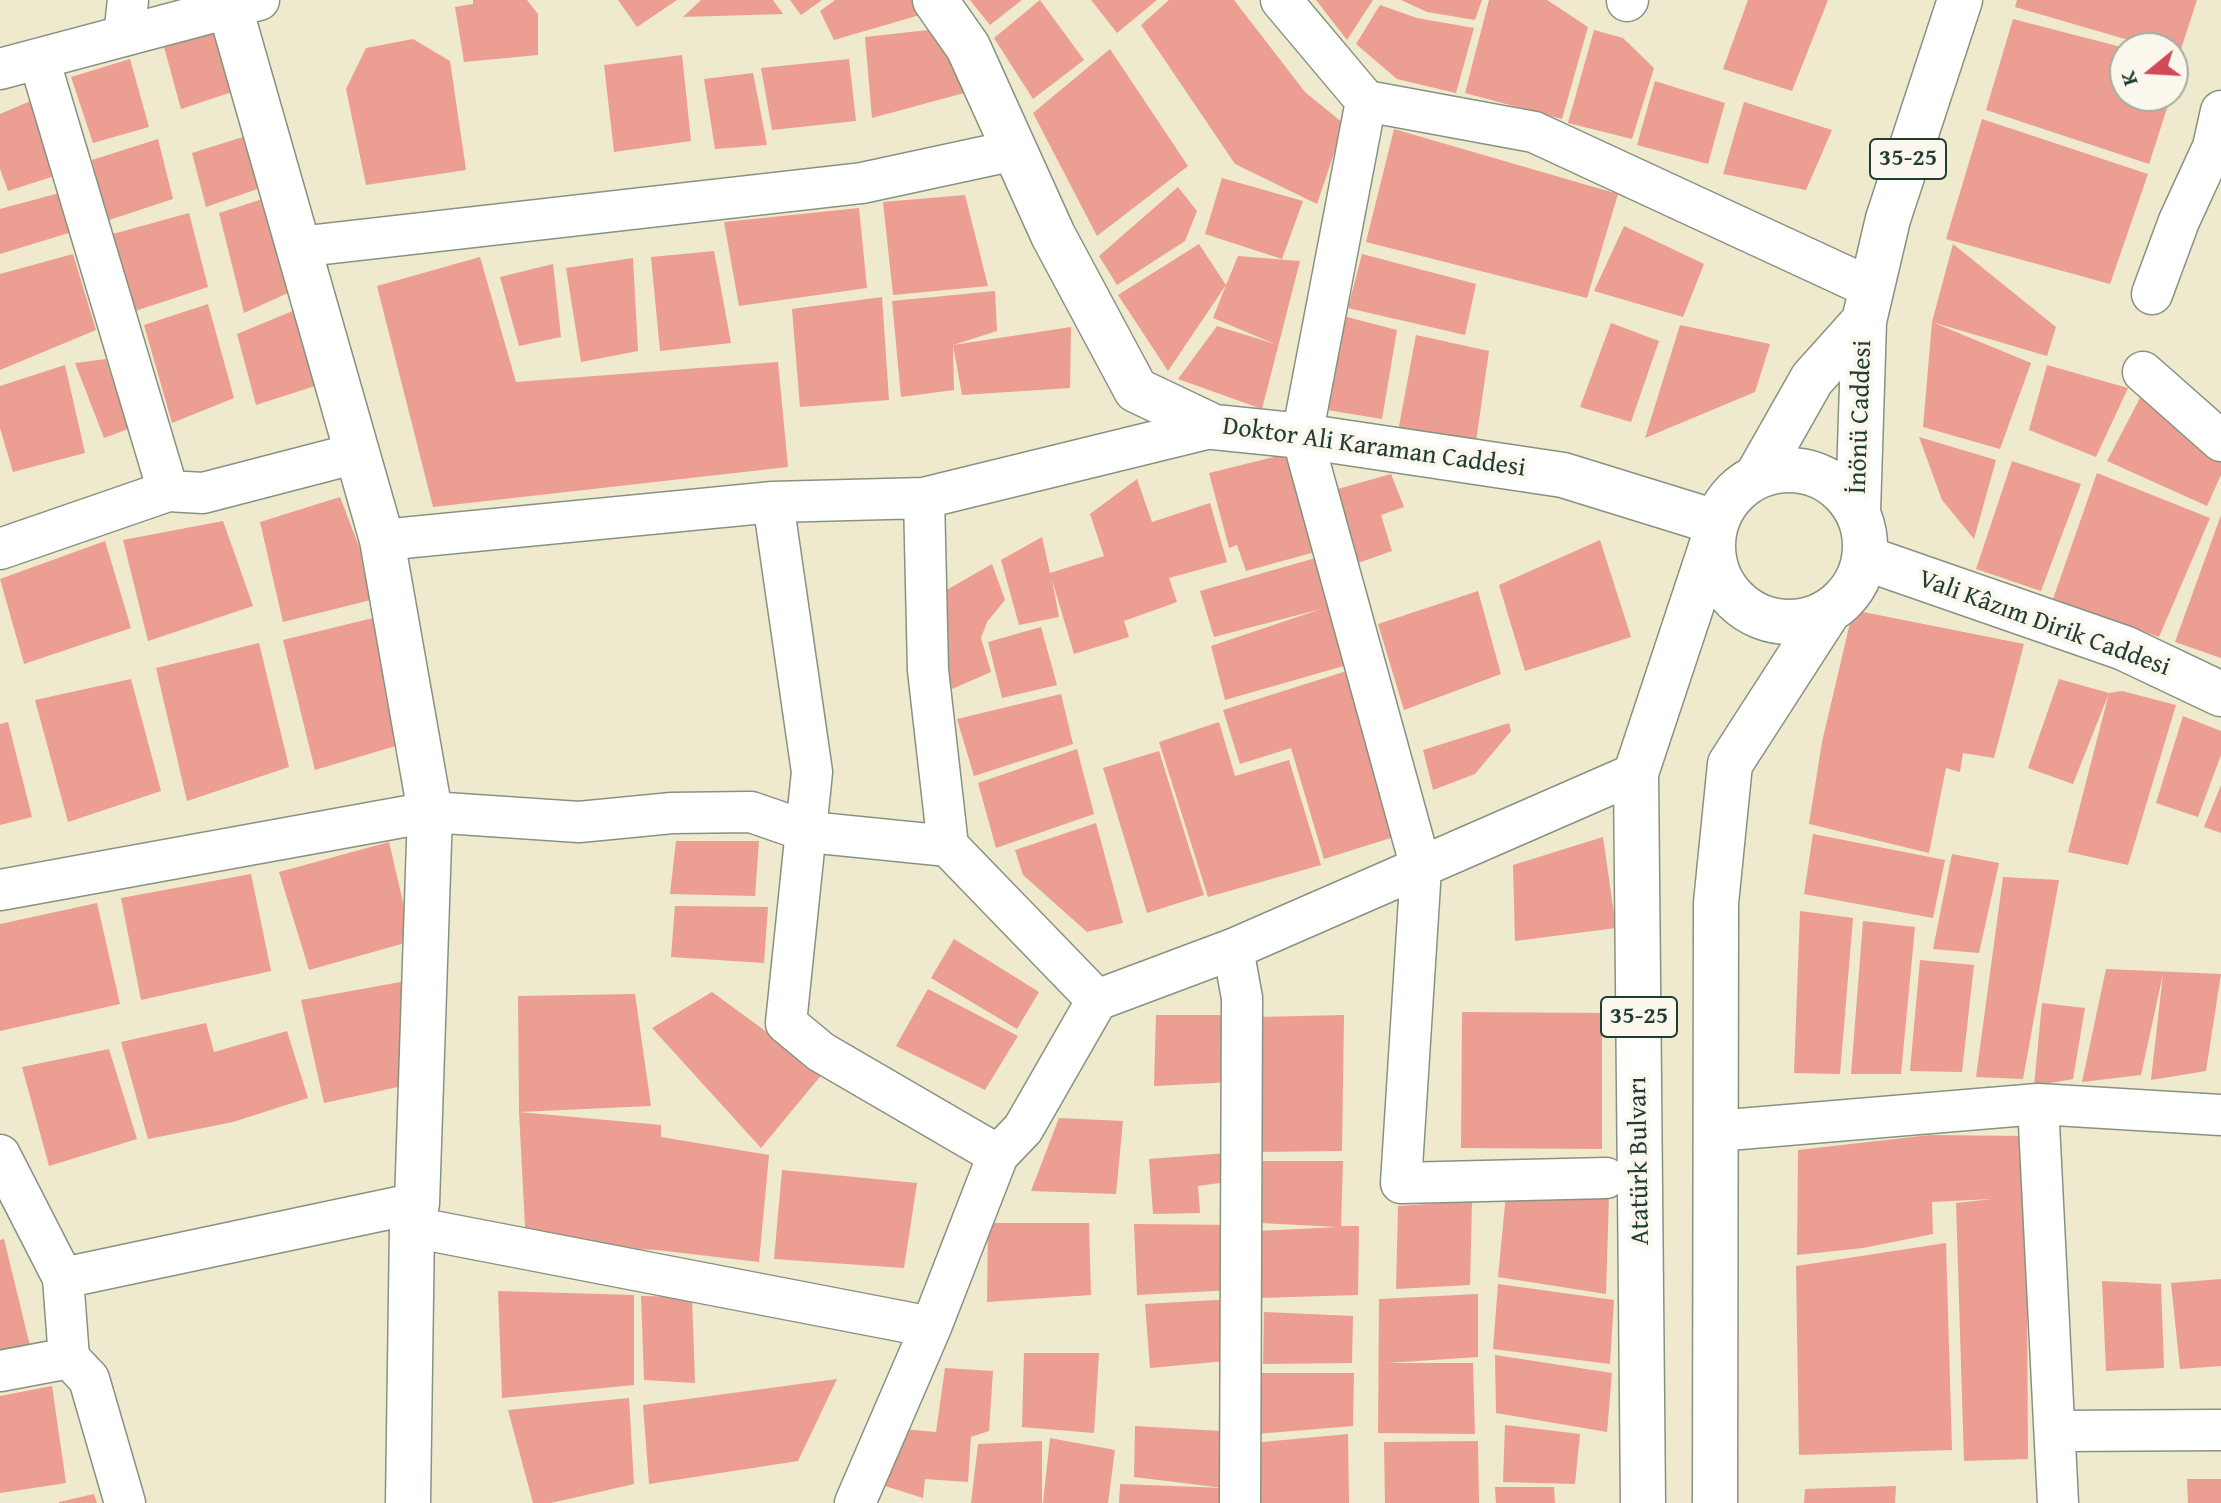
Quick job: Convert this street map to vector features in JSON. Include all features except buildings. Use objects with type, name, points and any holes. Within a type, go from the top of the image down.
[{"type":"main road","name":"Doktor Ali Karaman Caddesi","points":[[935,0],[968,47],[1053,235],[1136,390],[1214,427],[1302,436],[1563,475],[1714,533]]},
{"type":"main road","name":"İnönü Caddesi","points":[[1858,512],[1868,304],[1888,219],[1960,0]]},
{"type":"main road","points":[[245,4],[298,247],[382,540],[430,812],[414,1215],[408,1503]]},
{"type":"main road","name":"İnönü Caddesi","points":[[1757,476],[1812,379],[1868,304]]},
{"type":"main road","points":[[1757,476],[1780,469],[1803,470],[1826,478],[1844,492],[1858,512]]},
{"type":"main road","name":"35-25","points":[[1714,533],[1731,495],[1757,476]]},
{"type":"main road","name":"35-25","points":[[1715,1503],[1716,903],[1730,764],[1828,612],[1845,598],[1858,580],[1865,558],[1865,535],[1858,512]]},
{"type":"main road","points":[[1714,533],[1715,566],[1724,588],[1750,611],[1783,623],[1806,621],[1828,612]]},
{"type":"main road","name":"Atatürk Bulvarı","points":[[1643,1503],[1636,773],[1714,533]]},
{"type":"main road","name":"Vali Kâzım Dirik Caddesi","points":[[1865,558],[2124,648],[2221,694]]},
{"type":"street","points":[[1281,0],[1366,101],[1534,132],[1868,304]]},
{"type":"street","points":[[0,69],[39,59],[126,18],[245,4]]},
{"type":"street","points":[[39,59],[168,491]]},
{"type":"street","points":[[1366,101],[1302,436],[1421,868],[1401,1183],[1606,1178]]},
{"type":"street","points":[[2152,294],[2179,221],[2218,135]]},
{"type":"street","points":[[298,247],[862,183],[1015,150]]},
{"type":"street","points":[[2143,372],[2221,441]]},
{"type":"street","points":[[382,540],[773,502],[924,498],[1214,427]]},
{"type":"street","points":[[2,539],[168,491],[203,493],[357,453]]},
{"type":"street","points":[[924,498],[928,670],[948,846],[1097,1000]]},
{"type":"street","points":[[773,502],[812,772],[809,832],[797,901],[786,1023],[821,1052],[998,1155]]},
{"type":"street","points":[[855,1503],[931,1327],[998,1155],[1023,1129],[1097,1000],[1233,949],[1636,773]]},
{"type":"street","points":[[0,890],[430,812],[579,822],[672,813],[751,812],[809,832],[948,846]]},
{"type":"street","points":[[1233,949],[1242,998],[1240,1503]]},
{"type":"street","points":[[2038,1104],[2057,1431],[2058,1503]]},
{"type":"street","points":[[1716,1131],[2038,1104],[2221,1115]]},
{"type":"street","points":[[0,1155],[63,1278],[69,1358],[89,1379],[125,1503]]},
{"type":"street","points":[[63,1278],[414,1215],[931,1327]]},
{"type":"street","points":[[0,1371],[69,1358]]},
{"type":"street","points":[[2057,1431],[2221,1430]]}]
